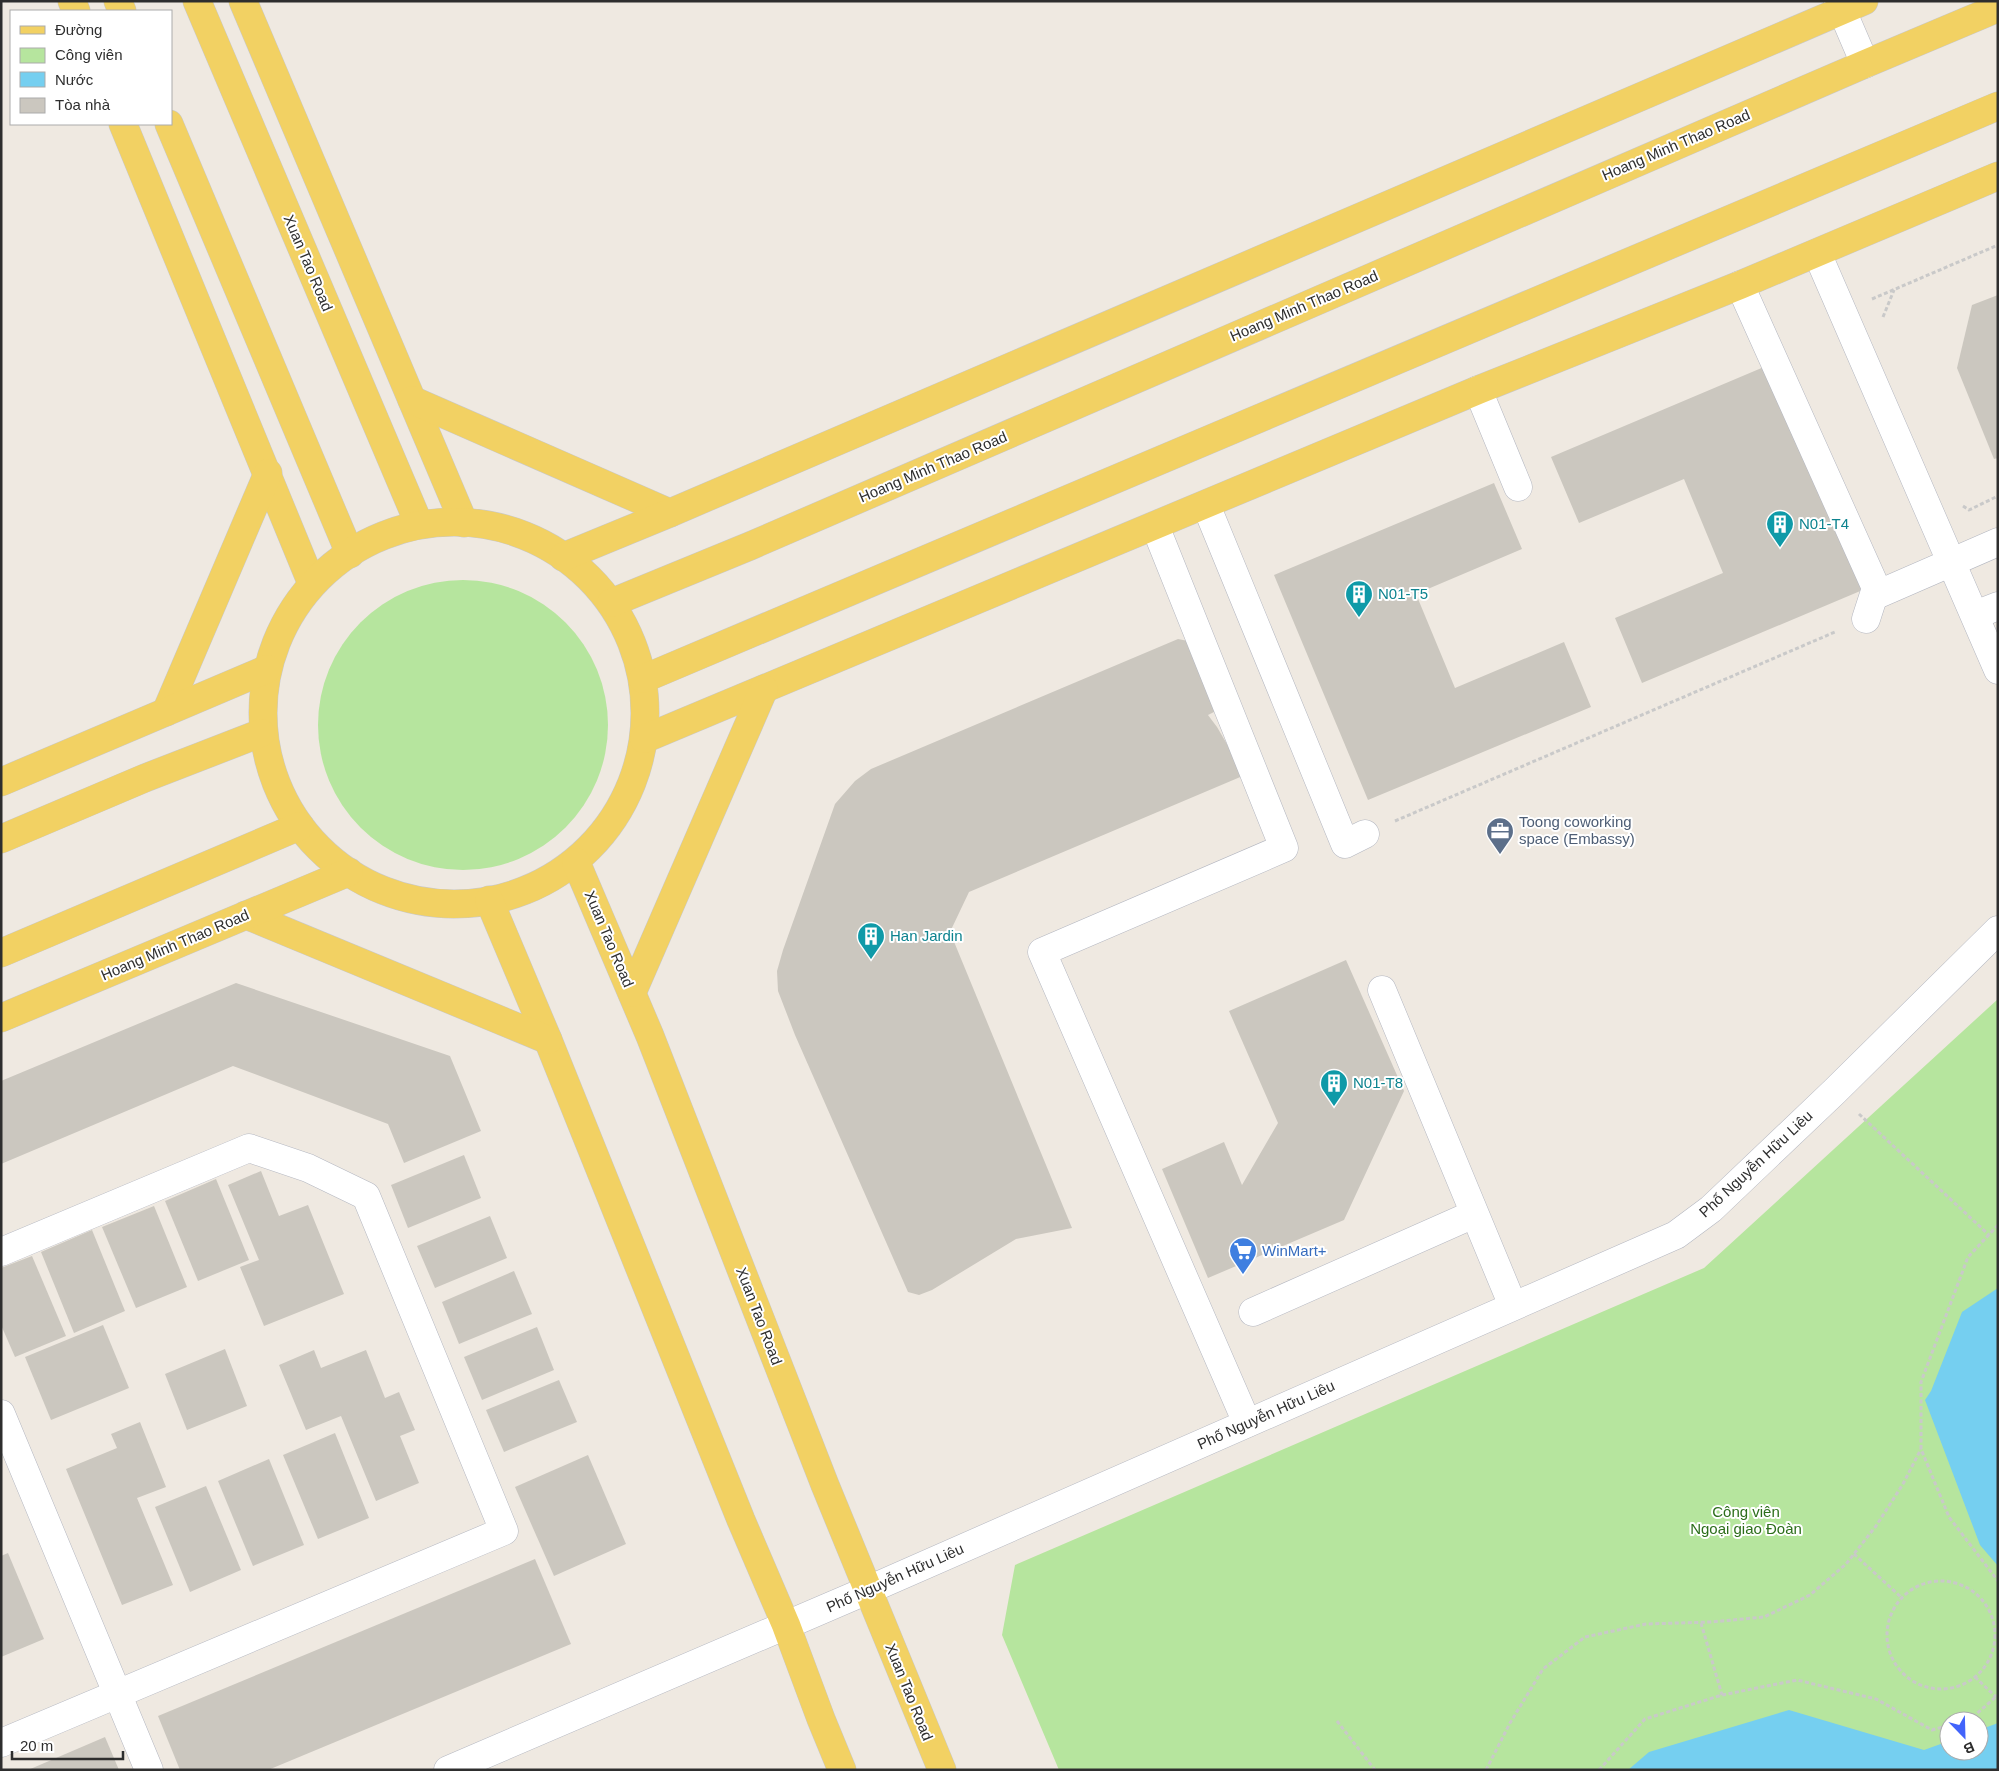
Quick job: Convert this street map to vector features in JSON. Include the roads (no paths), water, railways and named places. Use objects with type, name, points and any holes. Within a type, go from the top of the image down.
[{"type":"main road","name":"Xuan Tao Road","points":[[197,1],[419,524]]},
{"type":"main road","points":[[243,1],[464,523]]},
{"type":"main road","points":[[563,557],[670,513],[1848,4]]},
{"type":"main road","name":"Hoang Minh Thao Road","points":[[611,603],[760,542],[1998,8]]},
{"type":"main road","points":[[643,679],[1998,106]]},
{"type":"main road","points":[[123,125],[312,584]]},
{"type":"main road","points":[[169,125],[350,554]]},
{"type":"main road","points":[[644,738],[1478,390],[1740,285],[1998,176]]},
{"type":"main road","points":[[412,400],[670,513]]},
{"type":"main road","points":[[166,712],[268,474]]},
{"type":"main road","points":[[482,522],[541,540],[594,579],[630,632],[647,694],[642,759],[616,818],[576,862],[514,896],[449,905],[386,893],[332,862],[291,816],[267,758],[261,733],[262,696],[267,669],[278,636],[312,584],[361,545],[419,524],[464,523],[482,522]]},
{"type":"main road","points":[[1,782],[267,669]]},
{"type":"main road","points":[[632,992],[764,689]]},
{"type":"main road","points":[[1,839],[145,778],[261,733]]},
{"type":"main road","points":[[1,953],[300,826]]},
{"type":"main road","name":"Xuan Tao Road","points":[[576,862],[632,992],[824,1485],[942,1770]]},
{"type":"main road","name":"Hoang Minh Thao Road","points":[[1,1018],[349,872]]},
{"type":"main road","points":[[488,900],[548,1040],[737,1510],[786,1625],[842,1770]]},
{"type":"main road","points":[[246,916],[548,1040]]},
{"type":"street","points":[[1848,4],[1865,64]]},
{"type":"street","points":[[1817,253],[1952,562],[1986,610],[1998,670]]},
{"type":"street","points":[[1740,285],[1876,588],[1870,607],[1952,562],[1998,542]]},
{"type":"street","points":[[1478,390],[1518,487]]},
{"type":"street","points":[[1206,505],[1345,844],[1365,834]]},
{"type":"street","points":[[1154,526],[1284,848],[1042,952],[1248,1423]]},
{"type":"street","name":"Phố Nguyễn Hữu Liêu","points":[[448,1770],[868,1590],[1676,1235],[1711,1209],[1835,1091],[1998,930]]},
{"type":"street","points":[[1382,990],[1512,1306]]},
{"type":"street","points":[[1,1252],[249,1148],[308,1168],[366,1196],[504,1531],[1,1742]]},
{"type":"street","points":[[1253,1312],[1474,1214]]},
{"type":"street","points":[[1,1414],[149,1770]]},
{"type":"water","points":[[1998,1288],[1998,1566],[1980,1545],[1925,1400],[1931,1391],[1962,1312]]},
{"type":"water","points":[[1789,1710],[1924,1750],[1939,1745],[1939,1761],[1989,1761],[1989,1726],[1998,1723],[1998,1770],[1628,1770],[1649,1752]]},
{"type":"place","name":"N01-T4","points":[[1780,548]]},
{"type":"place","name":"N01-T5","points":[[1359,618]]},
{"type":"place","name":"Toong coworking space (Embassy)","points":[[1500,855]]},
{"type":"place","name":"Han Jardin","points":[[871,960]]},
{"type":"place","name":"N01-T8","points":[[1334,1107]]},
{"type":"place","name":"WinMart+","points":[[1243,1275]]},
{"type":"park label","name":"Công viên Ngoại giao Đoàn","points":[[1746,1520]]}]
